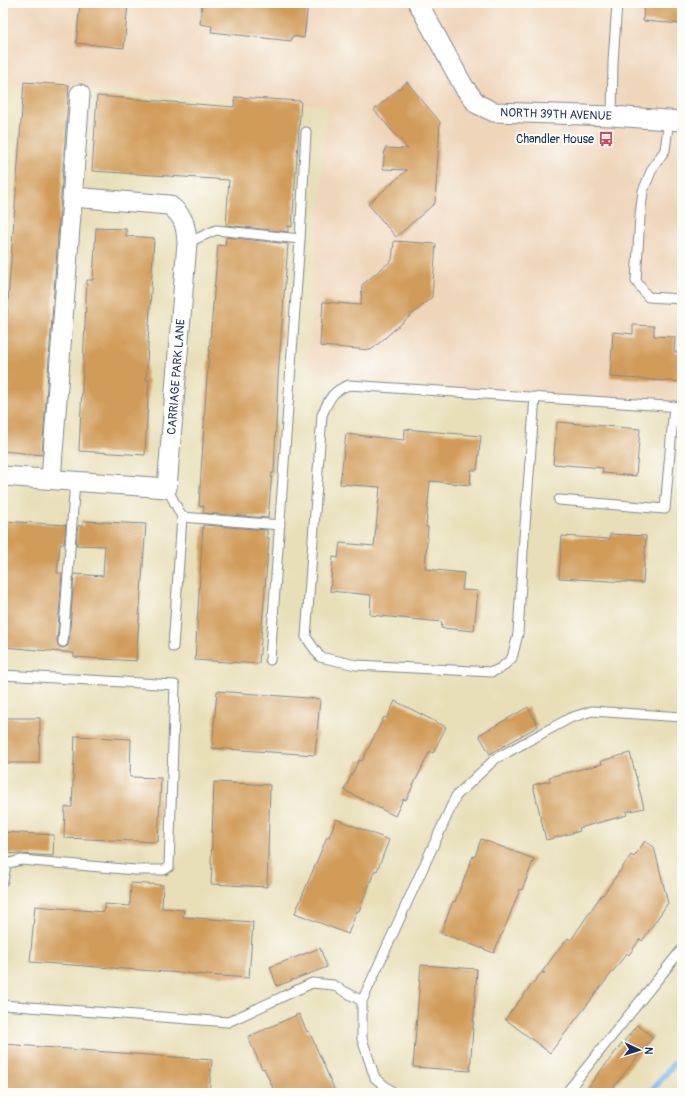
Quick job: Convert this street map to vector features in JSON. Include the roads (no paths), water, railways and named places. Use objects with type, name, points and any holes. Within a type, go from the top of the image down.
[{"type":"street","name":"NORTH 39TH AVENUE","points":[[418,3],[464,87],[477,104],[494,112],[612,116],[675,121]]},
{"type":"street","points":[[51,479],[80,94]]},
{"type":"street","name":"CARRIAGE PARK LANE","points":[[73,197],[170,205],[180,215],[186,227],[188,243],[167,488]]},
{"type":"street","points":[[3,476],[167,488]]},
{"type":"lane","points":[[612,116],[616,3]]},
{"type":"lane","points":[[675,121],[664,150],[652,169],[643,191],[636,281],[648,297],[682,299]]},
{"type":"lane","points":[[270,660],[300,239],[306,132]]},
{"type":"lane","points":[[188,243],[216,230],[300,239]]},
{"type":"lane","points":[[535,397],[518,634],[512,658],[501,668],[492,672],[356,665],[320,657],[306,637],[322,415],[328,400],[338,389],[349,385],[535,397],[678,407],[665,509],[559,500]]},
{"type":"lane","points":[[63,642],[75,481]]},
{"type":"lane","points":[[167,488],[182,517],[173,647]]},
{"type":"lane","points":[[182,517],[280,525]]},
{"type":"lane","points":[[3,675],[175,685],[169,867],[164,870],[135,870],[21,860],[6,864],[3,881]]},
{"type":"lane","points":[[394,1093],[375,1078],[362,1039],[362,1001],[456,796],[496,759],[570,718],[592,711],[682,717]]},
{"type":"lane","points":[[566,1093],[682,949]]},
{"type":"lane","points":[[3,1004],[228,1022],[312,983],[333,985],[362,1001]]},
{"type":"waterway","points":[[650,1093],[682,1054]]},
{"type":"place","name":"Chandler House","points":[[606,139]]}]
